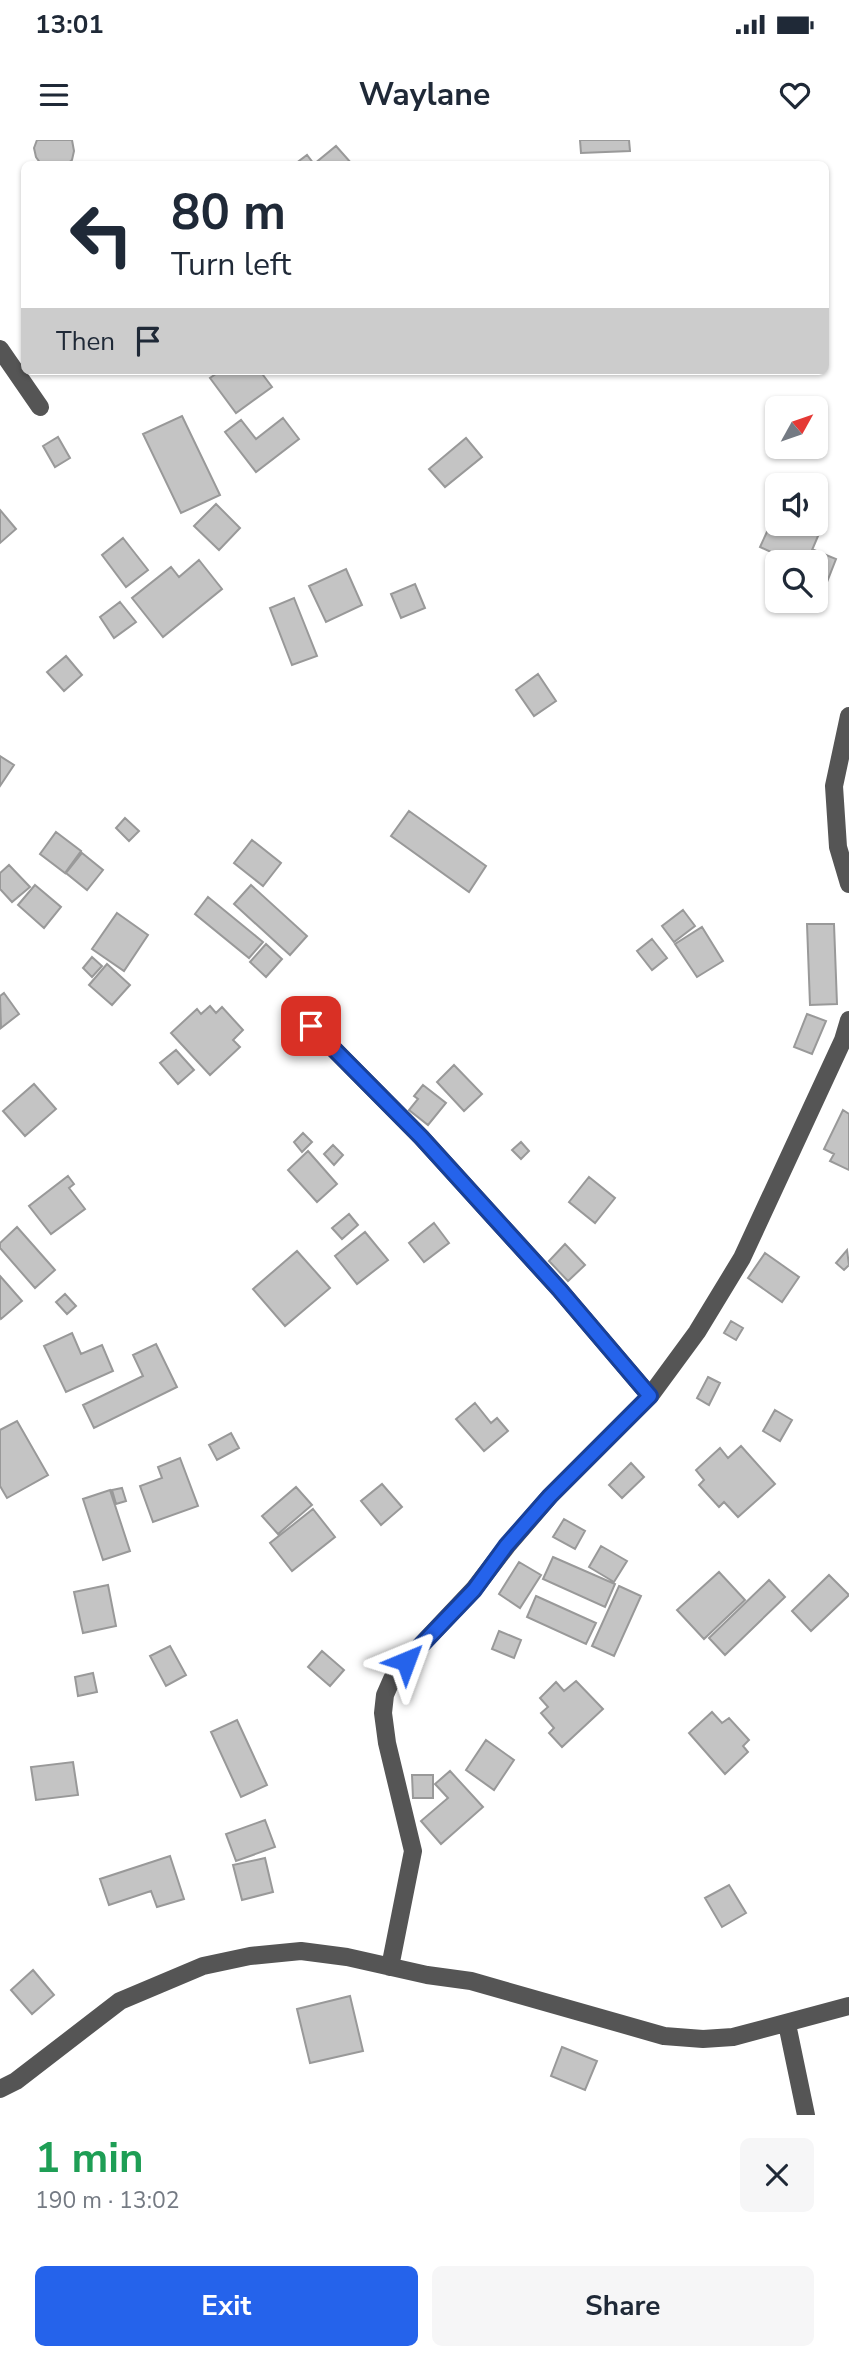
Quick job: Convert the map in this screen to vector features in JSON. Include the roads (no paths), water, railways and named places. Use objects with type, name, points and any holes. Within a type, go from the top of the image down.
[{"type":"street","points":[[0,349],[40,407]]},
{"type":"street","points":[[849,716],[834,786],[838,847],[849,884]]},
{"type":"street","points":[[390,1967],[413,1851],[387,1743],[383,1713],[385,1695],[392,1679],[474,1590],[506,1546],[550,1496],[650,1396],[697,1332],[742,1258],[843,1040],[849,1020]]},
{"type":"street","points":[[311,1026],[421,1137],[559,1289],[650,1396]]},
{"type":"street","points":[[0,2090],[16,2081],[120,2001],[203,1966],[250,1956],[301,1951],[347,1957],[471,1981],[664,2036],[733,2038],[849,2006]]},
{"type":"street","points":[[787,2024],[806,2115]]}]
